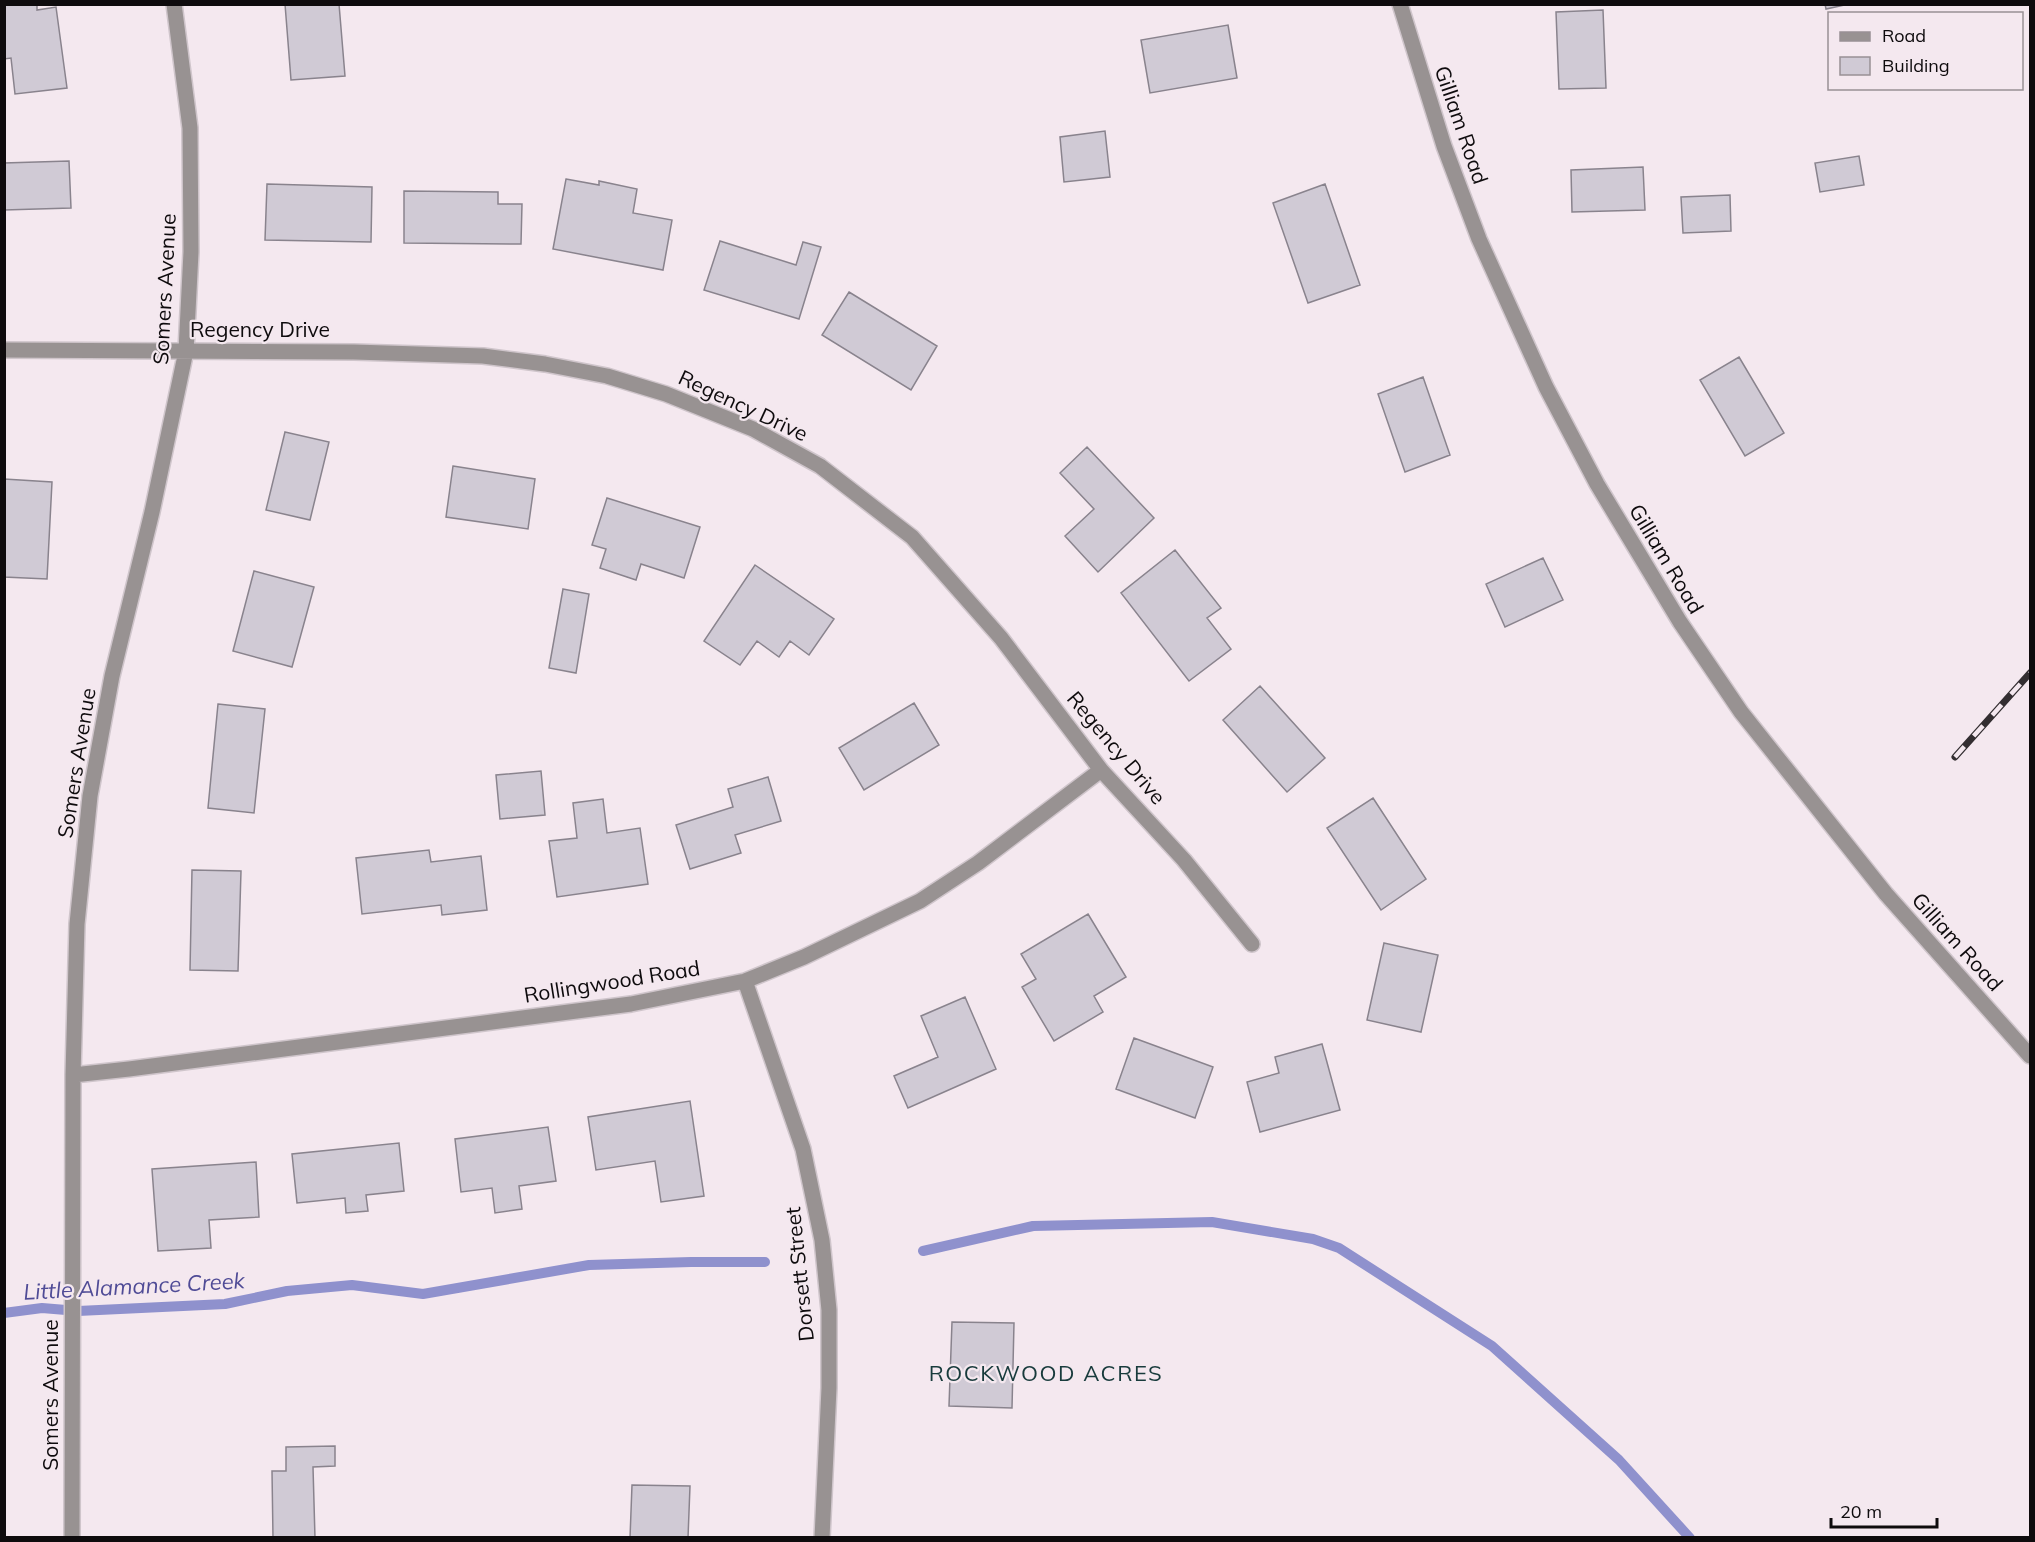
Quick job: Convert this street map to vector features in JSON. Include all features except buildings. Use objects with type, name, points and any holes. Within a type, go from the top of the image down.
[{"type":"street","name":"Somers Avenue","points":[[72,1538],[73,1075],[77,924],[90,796],[112,676],[152,512],[186,351],[191,252],[190,128],[174,4]]},
{"type":"street","name":"Gilliam Road","points":[[1400,4],[1444,146],[1479,239],[1546,387],[1597,484],[1680,622],[1741,712],[1886,894],[2031,1056]]},
{"type":"street","name":"Regency Drive","points":[[4,350],[354,352],[483,356],[545,364],[607,376],[666,394],[753,429],[820,466],[912,537],[1001,638],[1101,770],[1184,860],[1252,944]]},
{"type":"street","name":"Rollingwood Road","points":[[73,1075],[129,1070],[631,1004],[745,981],[804,957],[920,901],[978,863],[1101,770]]},
{"type":"street","name":"Dorsett Street","points":[[745,981],[803,1149],[822,1240],[830,1310],[822,1538]]},
{"type":"waterway","name":"Little Alamance Creek","points":[[923,1251],[1033,1226],[1212,1222],[1313,1239],[1339,1248],[1492,1346],[1619,1460],[1690,1538]]},
{"type":"waterway","name":"Little Alamance Creek","points":[[4,1313],[42,1308],[78,1311],[225,1304],[287,1291],[352,1285],[423,1294],[589,1265],[765,1262]]},
{"type":"railway","points":[[1955,757],[2030,673]]},
{"type":"district","name":"ROCKWOOD ACRES","points":[[1046,1373]]}]
